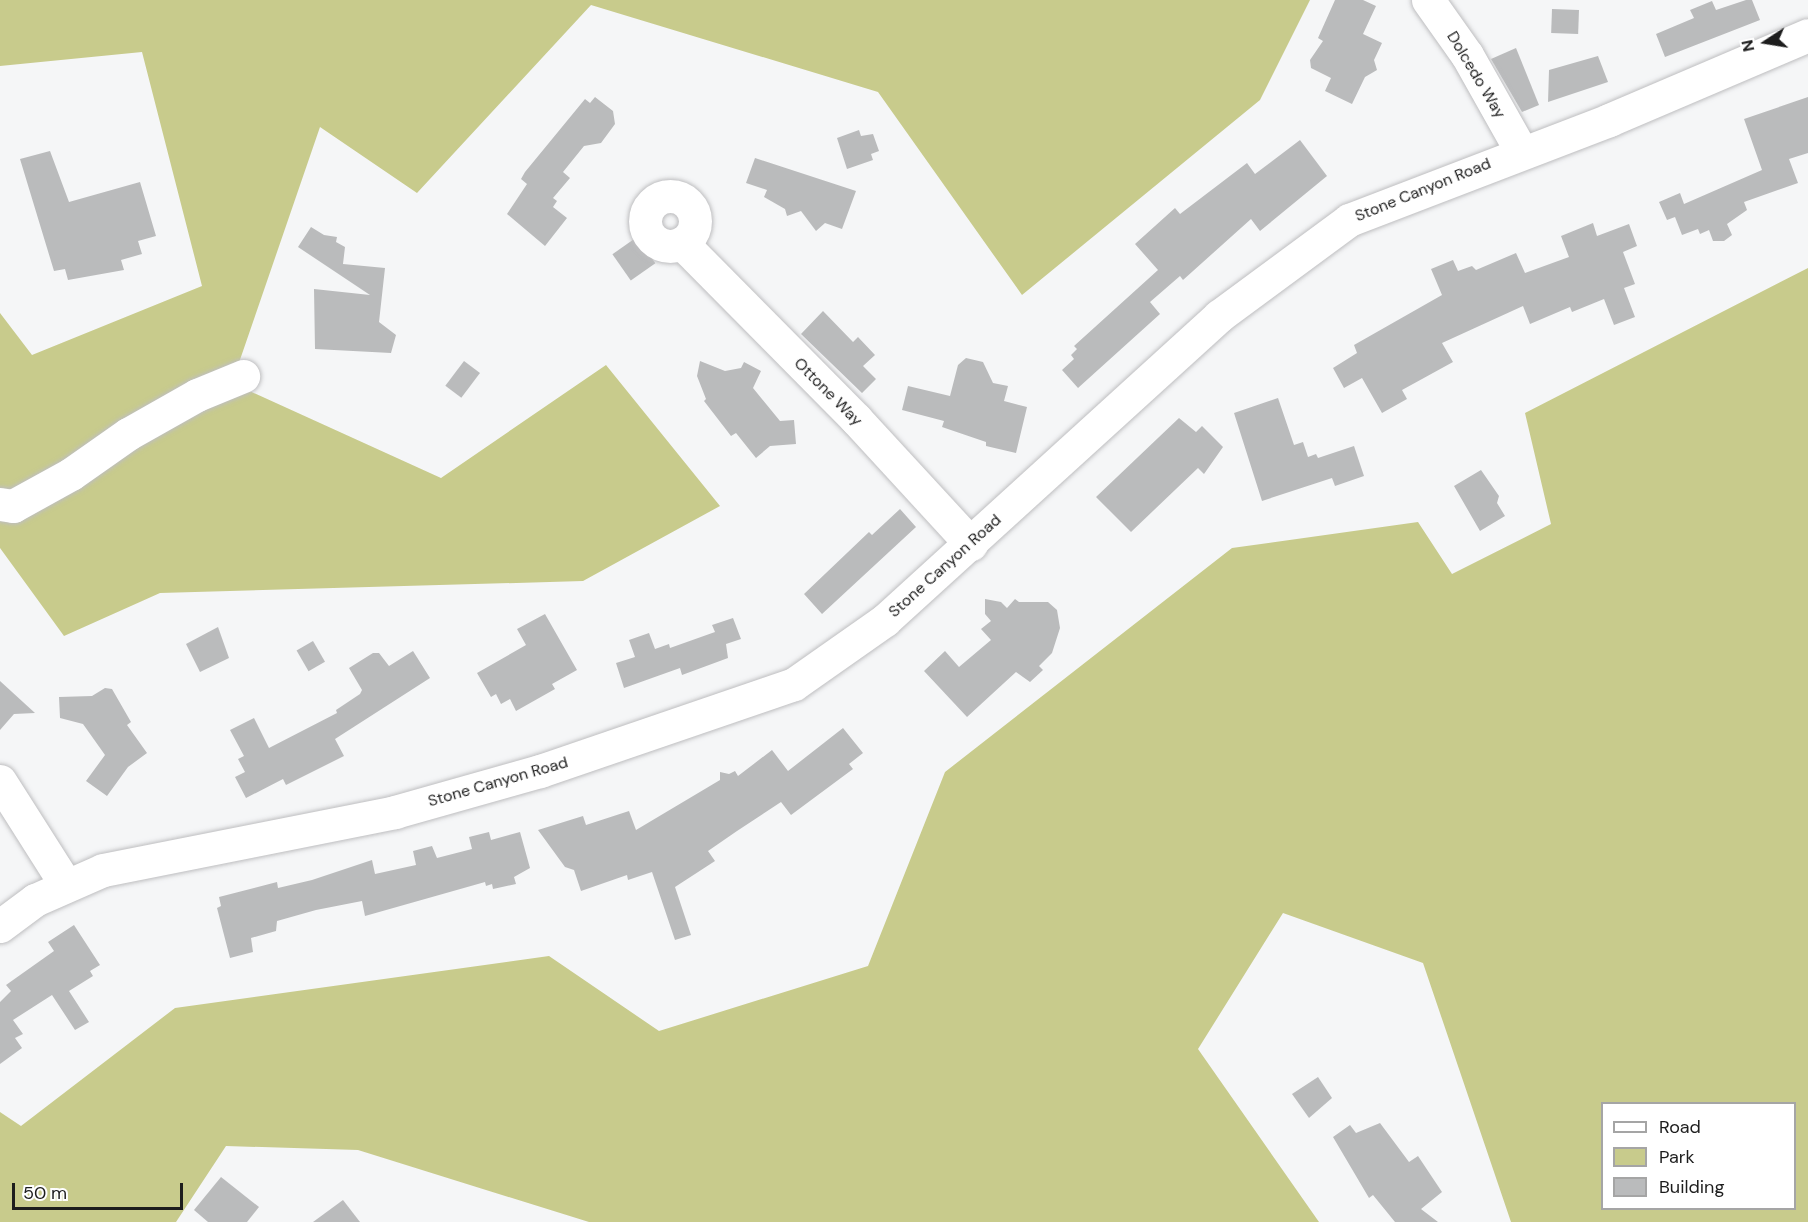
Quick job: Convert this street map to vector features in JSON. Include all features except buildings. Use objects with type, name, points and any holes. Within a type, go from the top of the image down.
[{"type":"street","name":"Dolcedo Way","points":[[1428,0],[1467,55],[1521,151]]},
{"type":"street","name":"Stone Canyon Road","points":[[0,926],[35,900],[103,870],[254,843],[395,812],[540,771],[755,701],[794,684],[836,658],[971,544],[1220,316],[1349,220],[1521,151],[1609,120],[1808,35]]},
{"type":"street","name":"Ottone Way","points":[[682,243],[856,418],[971,544]]},
{"type":"street","points":[[0,504],[13,506],[71,474],[128,434],[197,395],[243,376]]},
{"type":"street","points":[[0,781],[66,885]]},
{"type":"green space","points":[[0,0],[1310,0],[1260,100],[1022,295],[878,92],[591,5],[417,193],[320,127],[232,383],[441,478],[606,365],[720,506],[583,581],[160,593],[64,636],[0,548],[0,313],[32,355],[202,286],[142,52],[0,66]]},
{"type":"green space","points":[[1808,268],[1808,1222],[1511,1222],[1423,963],[1283,913],[1198,1049],[1319,1222],[589,1222],[358,1150],[226,1146],[176,1222],[0,1222],[0,1112],[21,1126],[175,1008],[549,956],[659,1031],[868,966],[945,772],[1232,548],[1418,522],[1452,574],[1551,524],[1525,413]]}]
